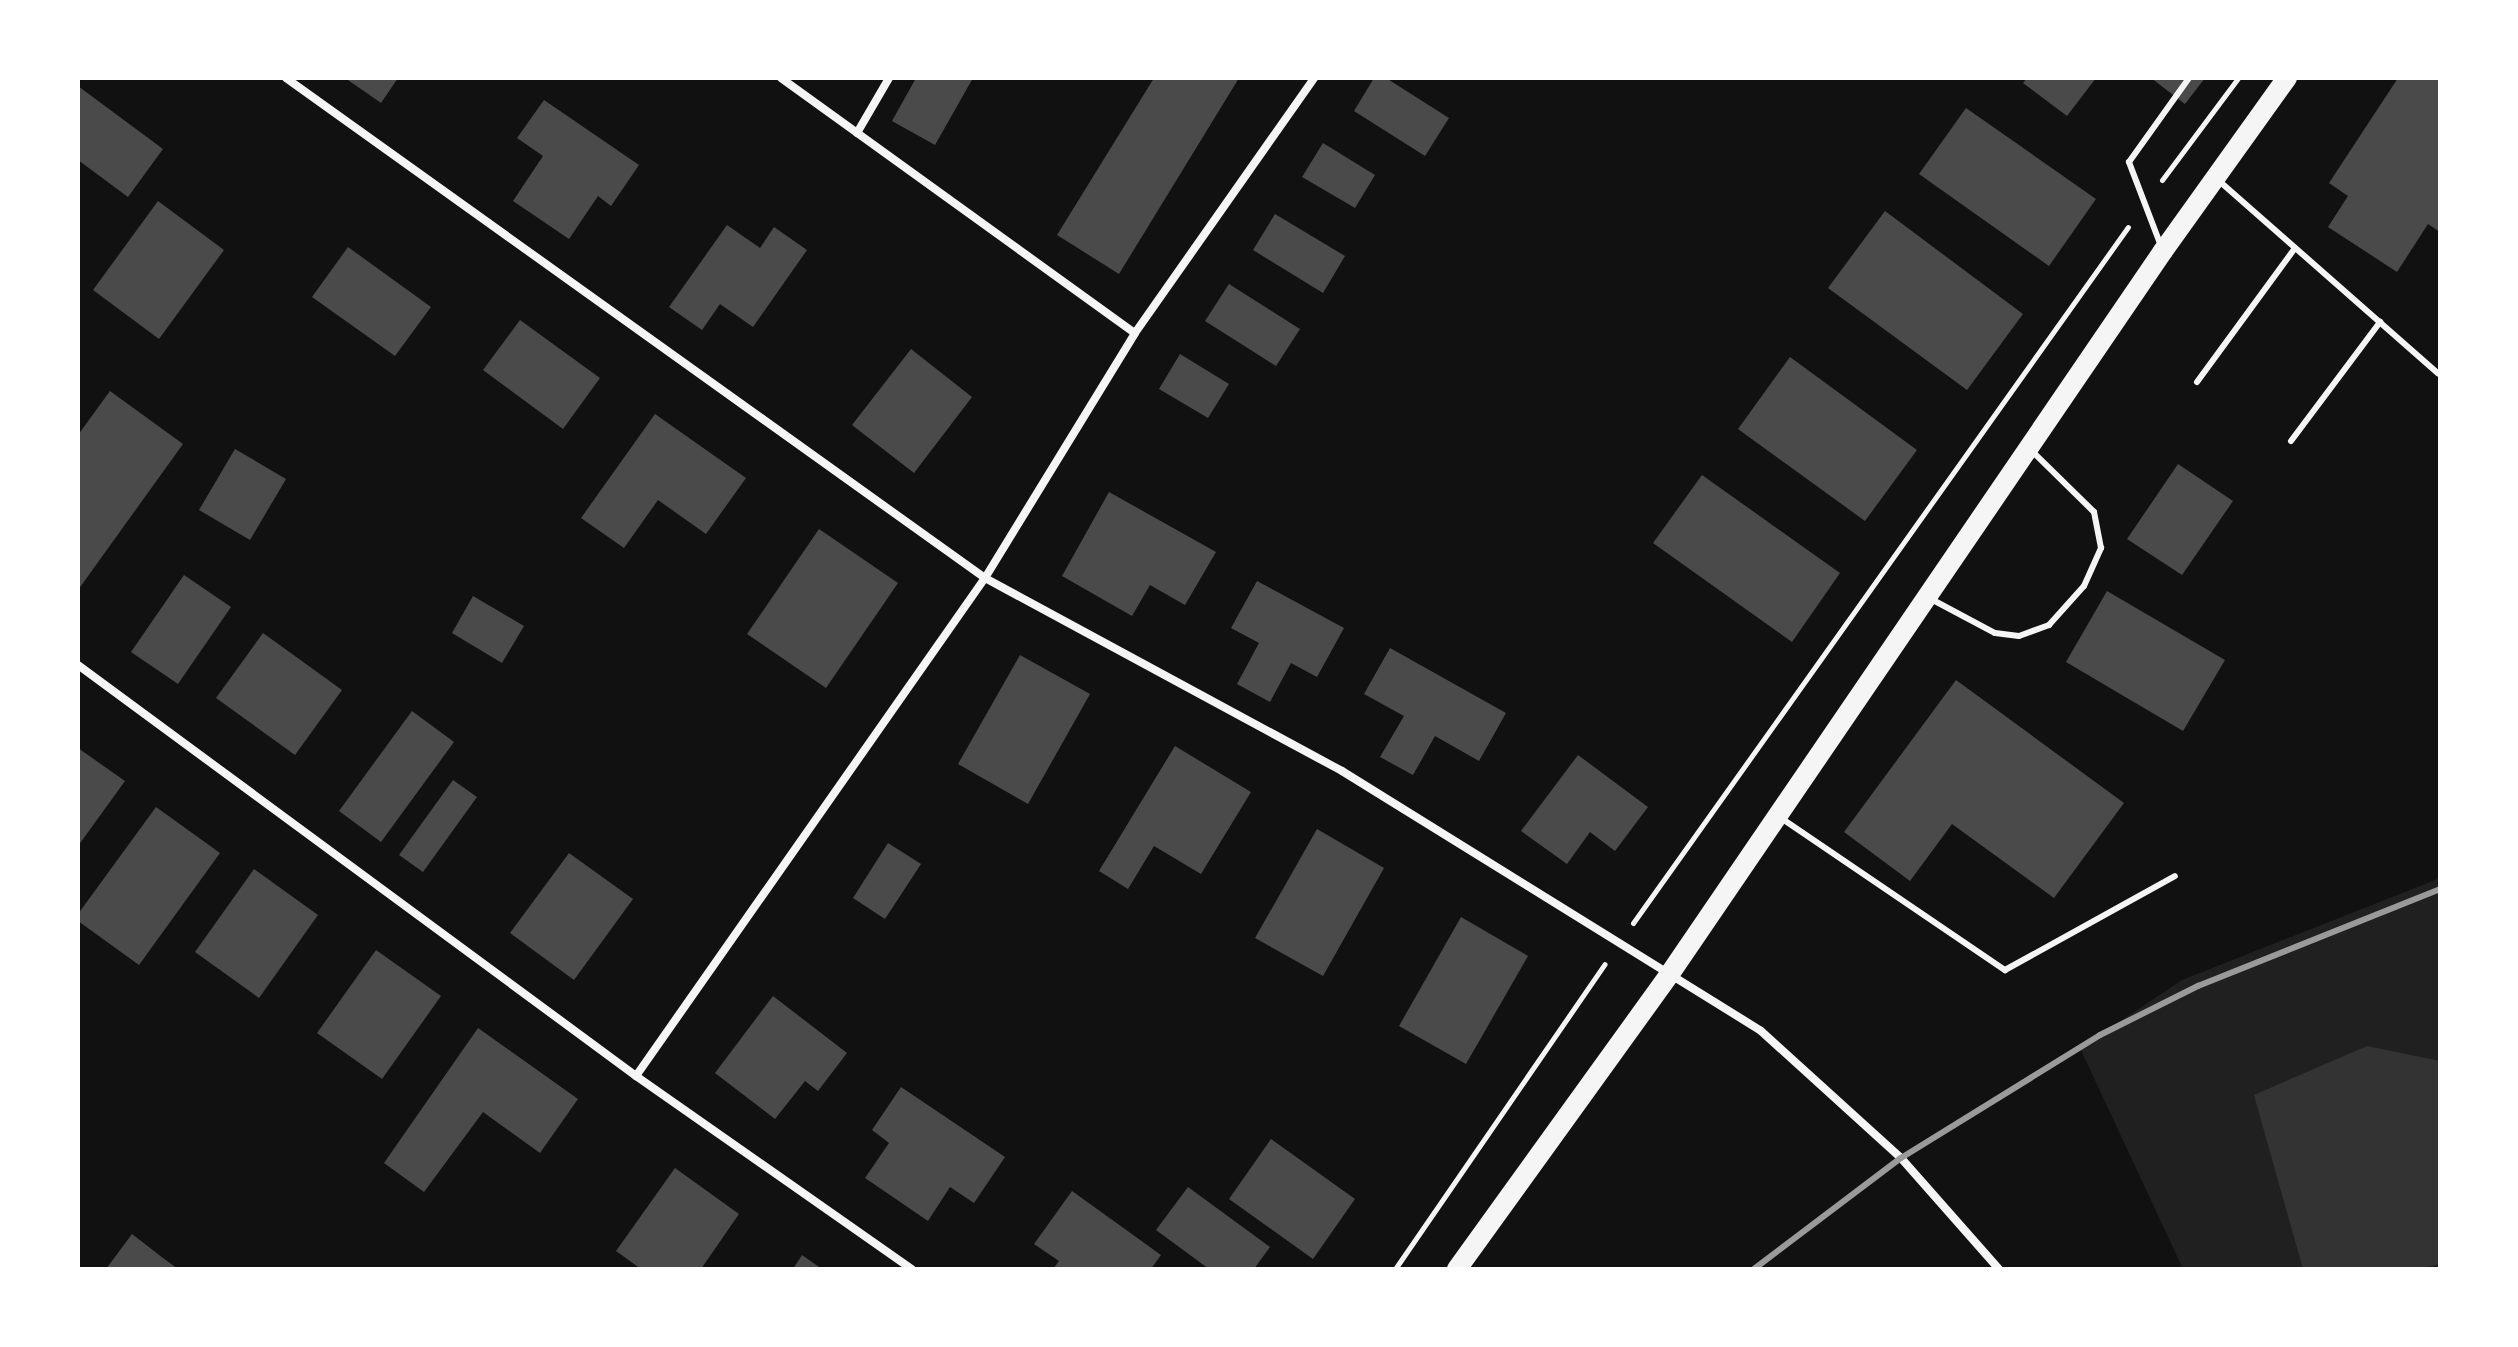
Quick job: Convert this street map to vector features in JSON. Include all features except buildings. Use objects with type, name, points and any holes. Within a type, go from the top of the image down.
[{"type":"main road","points":[[1457,1269],[1669,975],[2163,251],[2287,78]]},
{"type":"street","points":[[286,78],[985,578],[1342,771],[1761,1031],[1901,1158],[1999,1269]]},
{"type":"street","points":[[781,78],[1135,333]]},
{"type":"street","points":[[857,133],[889,78]]},
{"type":"street","points":[[636,1076],[985,578],[1135,333],[1314,78]]},
{"type":"street","points":[[78,665],[636,1076],[912,1269]]},
{"type":"lane","points":[[2163,251],[2129,162],[2189,78]]},
{"type":"lane","points":[[2215,178],[2438,373]]},
{"type":"lane","points":[[2197,382],[2295,248]]},
{"type":"lane","points":[[2291,441],[2380,322]]},
{"type":"lane","points":[[1928,597],[1995,633],[2019,636],[2049,625],[2084,586],[2101,548],[2094,512],[2029,448]]},
{"type":"lane","points":[[1778,816],[2005,970],[2175,876]]},
{"type":"path","points":[[1395,1269],[1618,944],[2145,203],[2238,78]]},
{"type":"shaded area","points":[[2440,878],[2440,1269],[2183,1269],[2080,1048],[2182,980]]},
{"type":"shaded area","points":[[2367,1046],[2440,1061],[2440,1264],[2418,1269],[2303,1269],[2254,1095]]},
{"type":"railway","points":[[1754,1269],[1901,1158],[2100,1035],[2198,986],[2440,889]]}]
